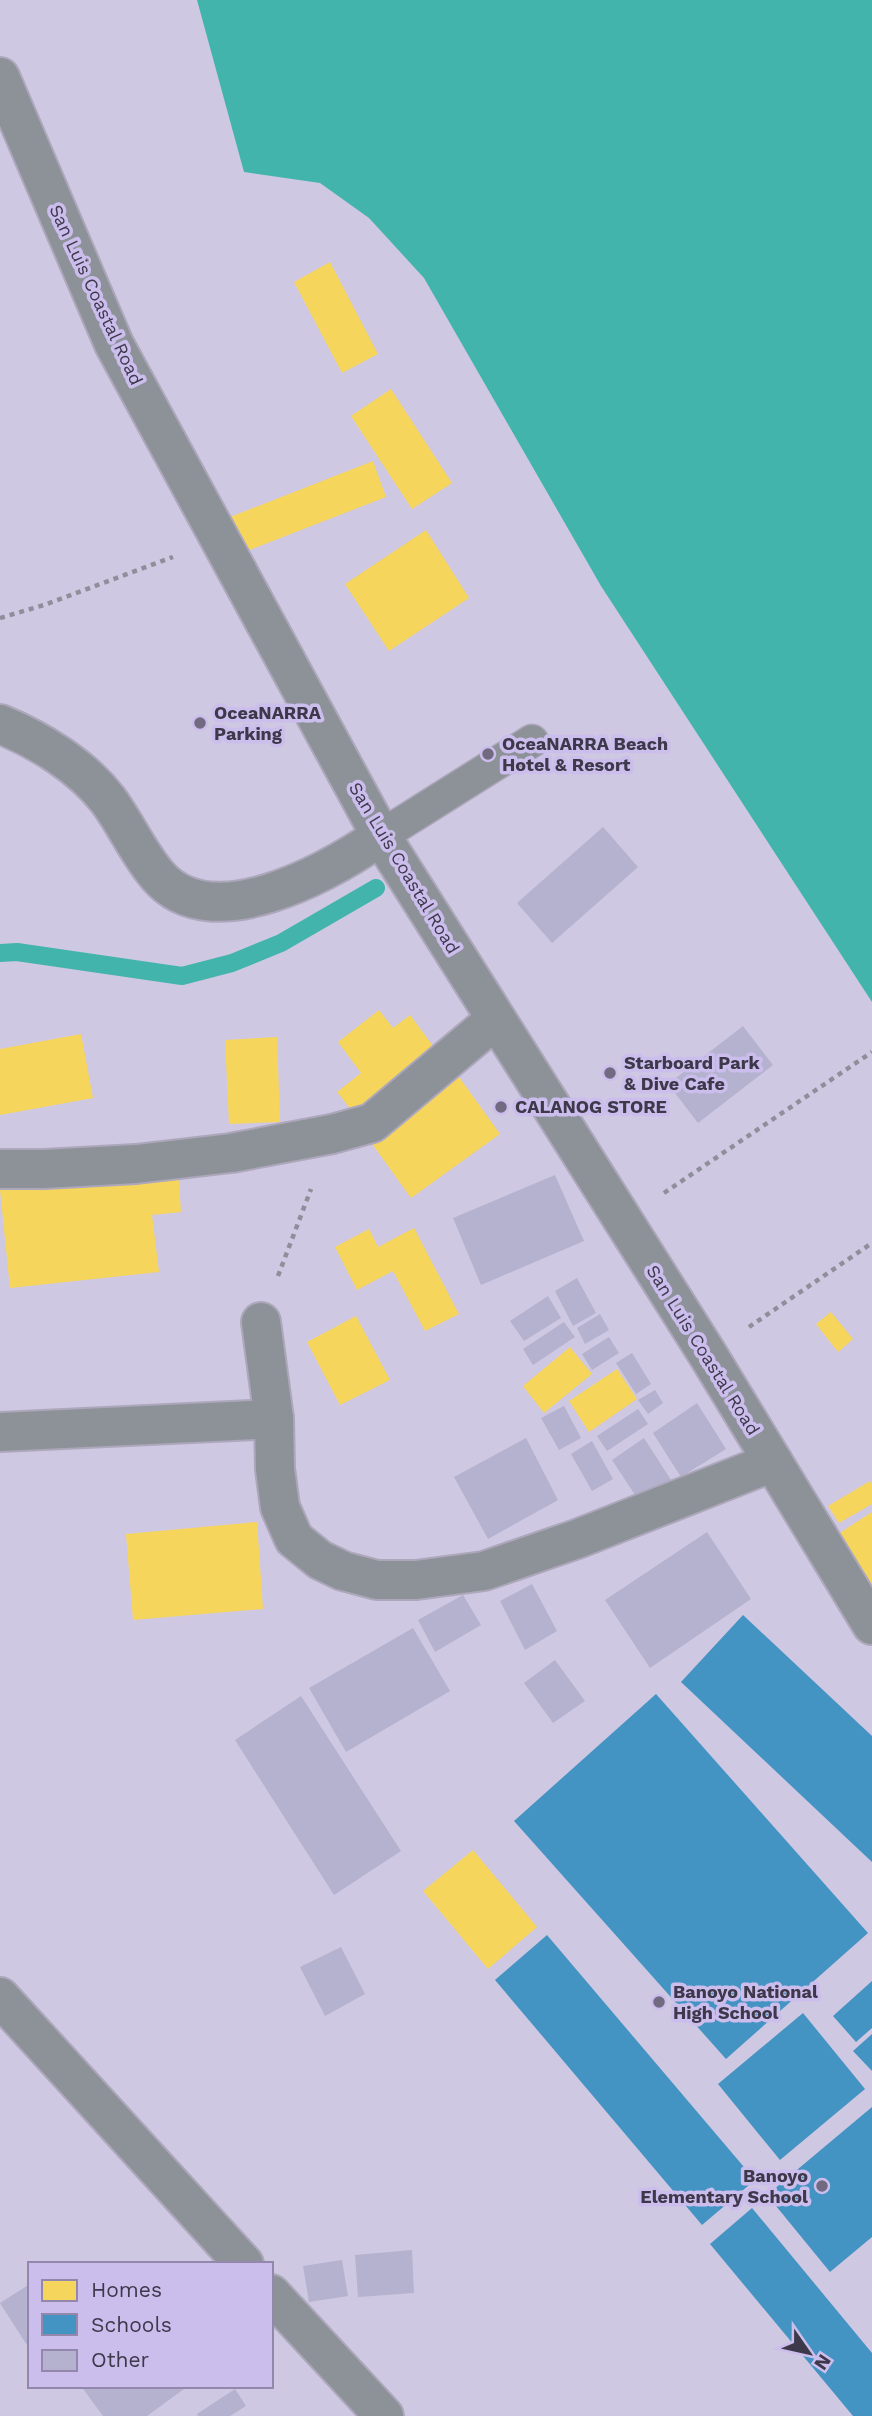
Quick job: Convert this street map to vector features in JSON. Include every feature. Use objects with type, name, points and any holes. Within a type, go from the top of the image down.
[{"type":"street","name":"San Luis Coastal Road","points":[[0,77],[114,344],[381,836],[708,1355],[872,1625]]},
{"type":"street","points":[[0,724],[52,751],[80,773],[107,799],[159,877],[193,897],[223,901],[262,896],[283,890],[326,870],[381,836]]},
{"type":"street","points":[[0,1169],[136,1164],[231,1153],[372,1124],[496,1019]]},
{"type":"street","points":[[261,1322],[274,1419],[275,1469],[280,1507],[295,1539],[320,1560],[342,1571],[377,1580],[415,1580],[484,1571],[577,1539],[773,1462]]},
{"type":"street","points":[[0,1432],[274,1419]]},
{"type":"street","points":[[0,1997],[242,2262]]},
{"type":"street","points":[[273,2296],[384,2416]]},
{"type":"lane","points":[[381,836],[532,741]]},
{"type":"path","points":[[0,618],[44,605],[220,539]]},
{"type":"path","points":[[623,1221],[872,1052]]},
{"type":"path","points":[[261,1322],[332,1134]]},
{"type":"path","points":[[708,1355],[872,1242]]},
{"type":"shaded area","points":[[197,0],[872,0],[872,1002],[601,586],[424,278],[369,218],[320,183],[244,172]]},
{"type":"building: Homes","points":[[330,262],[378,354],[342,373],[294,282]]},
{"type":"building: Homes","points":[[391,389],[452,483],[412,509],[351,416]]},
{"type":"building: Homes","points":[[373,461],[386,497],[239,554],[225,519]]},
{"type":"building: Homes","points":[[426,530],[469,598],[389,651],[345,584]]},
{"type":"building: Homes","points":[[379,1010],[393,1028],[410,1015],[439,1054],[360,1121],[337,1092],[361,1073],[338,1042]]},
{"type":"building: Homes","points":[[81,1034],[93,1098],[0,1115],[0,1049]]},
{"type":"building: Homes","points":[[277,1037],[280,1122],[229,1124],[225,1040]]},
{"type":"building: Homes","points":[[459,1077],[500,1134],[411,1198],[370,1141]]},
{"type":"building: Homes","points":[[178,1170],[181,1212],[152,1215],[159,1272],[10,1288],[0,1190]]},
{"type":"building: Homes","points":[[414,1228],[459,1314],[425,1331],[393,1271],[357,1290],[335,1247],[369,1229],[378,1247]]},
{"type":"building: Homes","points":[[831,1312],[853,1339],[838,1352],[816,1324]]},
{"type":"building: Homes","points":[[356,1316],[390,1380],[340,1405],[307,1342]]},
{"type":"building: Homes","points":[[570,1347],[592,1374],[544,1413],[523,1386]]},
{"type":"building: Homes","points":[[617,1369],[637,1399],[589,1432],[569,1401]]},
{"type":"building: Homes","points":[[870,1481],[872,1504],[839,1523],[828,1506]]},
{"type":"building: Homes","points":[[872,1512],[872,1593],[835,1536]]},
{"type":"building: Homes","points":[[257,1522],[263,1609],[133,1620],[126,1534]]},
{"type":"building: Homes","points":[[473,1850],[537,1927],[488,1969],[423,1891]]},
{"type":"building: Schools","points":[[743,1615],[872,1736],[872,1862],[681,1682]]},
{"type":"building: Schools","points":[[656,1694],[868,1933],[726,2059],[514,1821]]},
{"type":"building: Schools","points":[[547,1935],[755,2180],[702,2225],[495,1980]]},
{"type":"building: Schools","points":[[872,1981],[872,2028],[856,2042],[833,2016]]},
{"type":"building: Schools","points":[[803,2013],[865,2089],[780,2160],[718,2084]]},
{"type":"building: Schools","points":[[872,2034],[872,2071],[853,2051]]},
{"type":"building: Schools","points":[[872,2107],[872,2237],[830,2272],[767,2195]]},
{"type":"building: Schools","points":[[752,2208],[872,2353],[872,2416],[853,2416],[710,2244]]},
{"type":"building: Other","points":[[603,827],[638,867],[552,943],[517,903]]},
{"type":"building: Other","points":[[743,1026],[773,1065],[698,1123],[668,1084]]},
{"type":"building: Other","points":[[555,1175],[584,1241],[481,1285],[453,1218]]},
{"type":"building: Other","points":[[577,1278],[596,1313],[573,1326],[555,1291]]},
{"type":"building: Other","points":[[548,1296],[561,1318],[524,1341],[510,1321]]},
{"type":"building: Other","points":[[600,1314],[609,1330],[585,1344],[577,1328]]},
{"type":"building: Other","points":[[564,1322],[575,1337],[533,1365],[523,1349]]},
{"type":"building: Other","points":[[609,1337],[619,1353],[592,1370],[582,1354]]},
{"type":"building: Other","points":[[632,1353],[651,1384],[636,1394],[616,1363]]},
{"type":"building: Other","points":[[655,1390],[663,1403],[648,1414],[638,1400]]},
{"type":"building: Other","points":[[697,1403],[726,1449],[681,1477],[653,1433]]},
{"type":"building: Other","points":[[564,1406],[581,1438],[559,1450],[541,1418]]},
{"type":"building: Other","points":[[638,1409],[648,1424],[607,1451],[597,1436]]},
{"type":"building: Other","points":[[526,1438],[558,1500],[488,1539],[454,1477]]},
{"type":"building: Other","points":[[644,1438],[673,1483],[641,1504],[612,1460]]},
{"type":"building: Other","points":[[592,1441],[613,1479],[592,1491],[571,1454]]},
{"type":"building: Other","points":[[707,1532],[751,1599],[650,1668],[605,1600]]},
{"type":"building: Other","points":[[532,1584],[557,1631],[525,1650],[500,1601]]},
{"type":"building: Other","points":[[463,1595],[481,1625],[435,1652],[418,1620]]},
{"type":"building: Other","points":[[413,1628],[450,1691],[346,1752],[309,1688]]},
{"type":"building: Other","points":[[555,1660],[585,1701],[553,1723],[524,1683]]},
{"type":"building: Other","points":[[301,1696],[401,1851],[334,1895],[235,1740]]},
{"type":"building: Other","points":[[341,1947],[365,1994],[325,2016],[300,1967]]},
{"type":"building: Other","points":[[412,2250],[414,2293],[358,2297],[355,2255]]},
{"type":"building: Other","points":[[342,2260],[348,2296],[309,2302],[303,2266]]},
{"type":"building: Other","points":[[28,2285],[28,2347],[0,2303]]},
{"type":"building: Other","points":[[82,2388],[185,2388],[147,2416],[103,2416]]},
{"type":"building: Other","points":[[235,2389],[246,2406],[230,2416],[198,2416],[197,2414]]},
{"type":"waterway","points":[[0,953],[17,952],[182,976],[232,963],[281,943],[376,888]]},
{"type":"place","name":"OceaNARRA Parking","points":[[200,723]]},
{"type":"place","name":"OceaNARRA Beach Hotel & Resort","points":[[488,754]]},
{"type":"place","name":"Starboard Park & Dive Cafe","points":[[610,1073]]},
{"type":"place","name":"CALANOG STORE","points":[[501,1107]]},
{"type":"place","name":"Banoyo National High School","points":[[659,2002]]},
{"type":"place","name":"Banoyo Elementary School","points":[[822,2186]]}]
